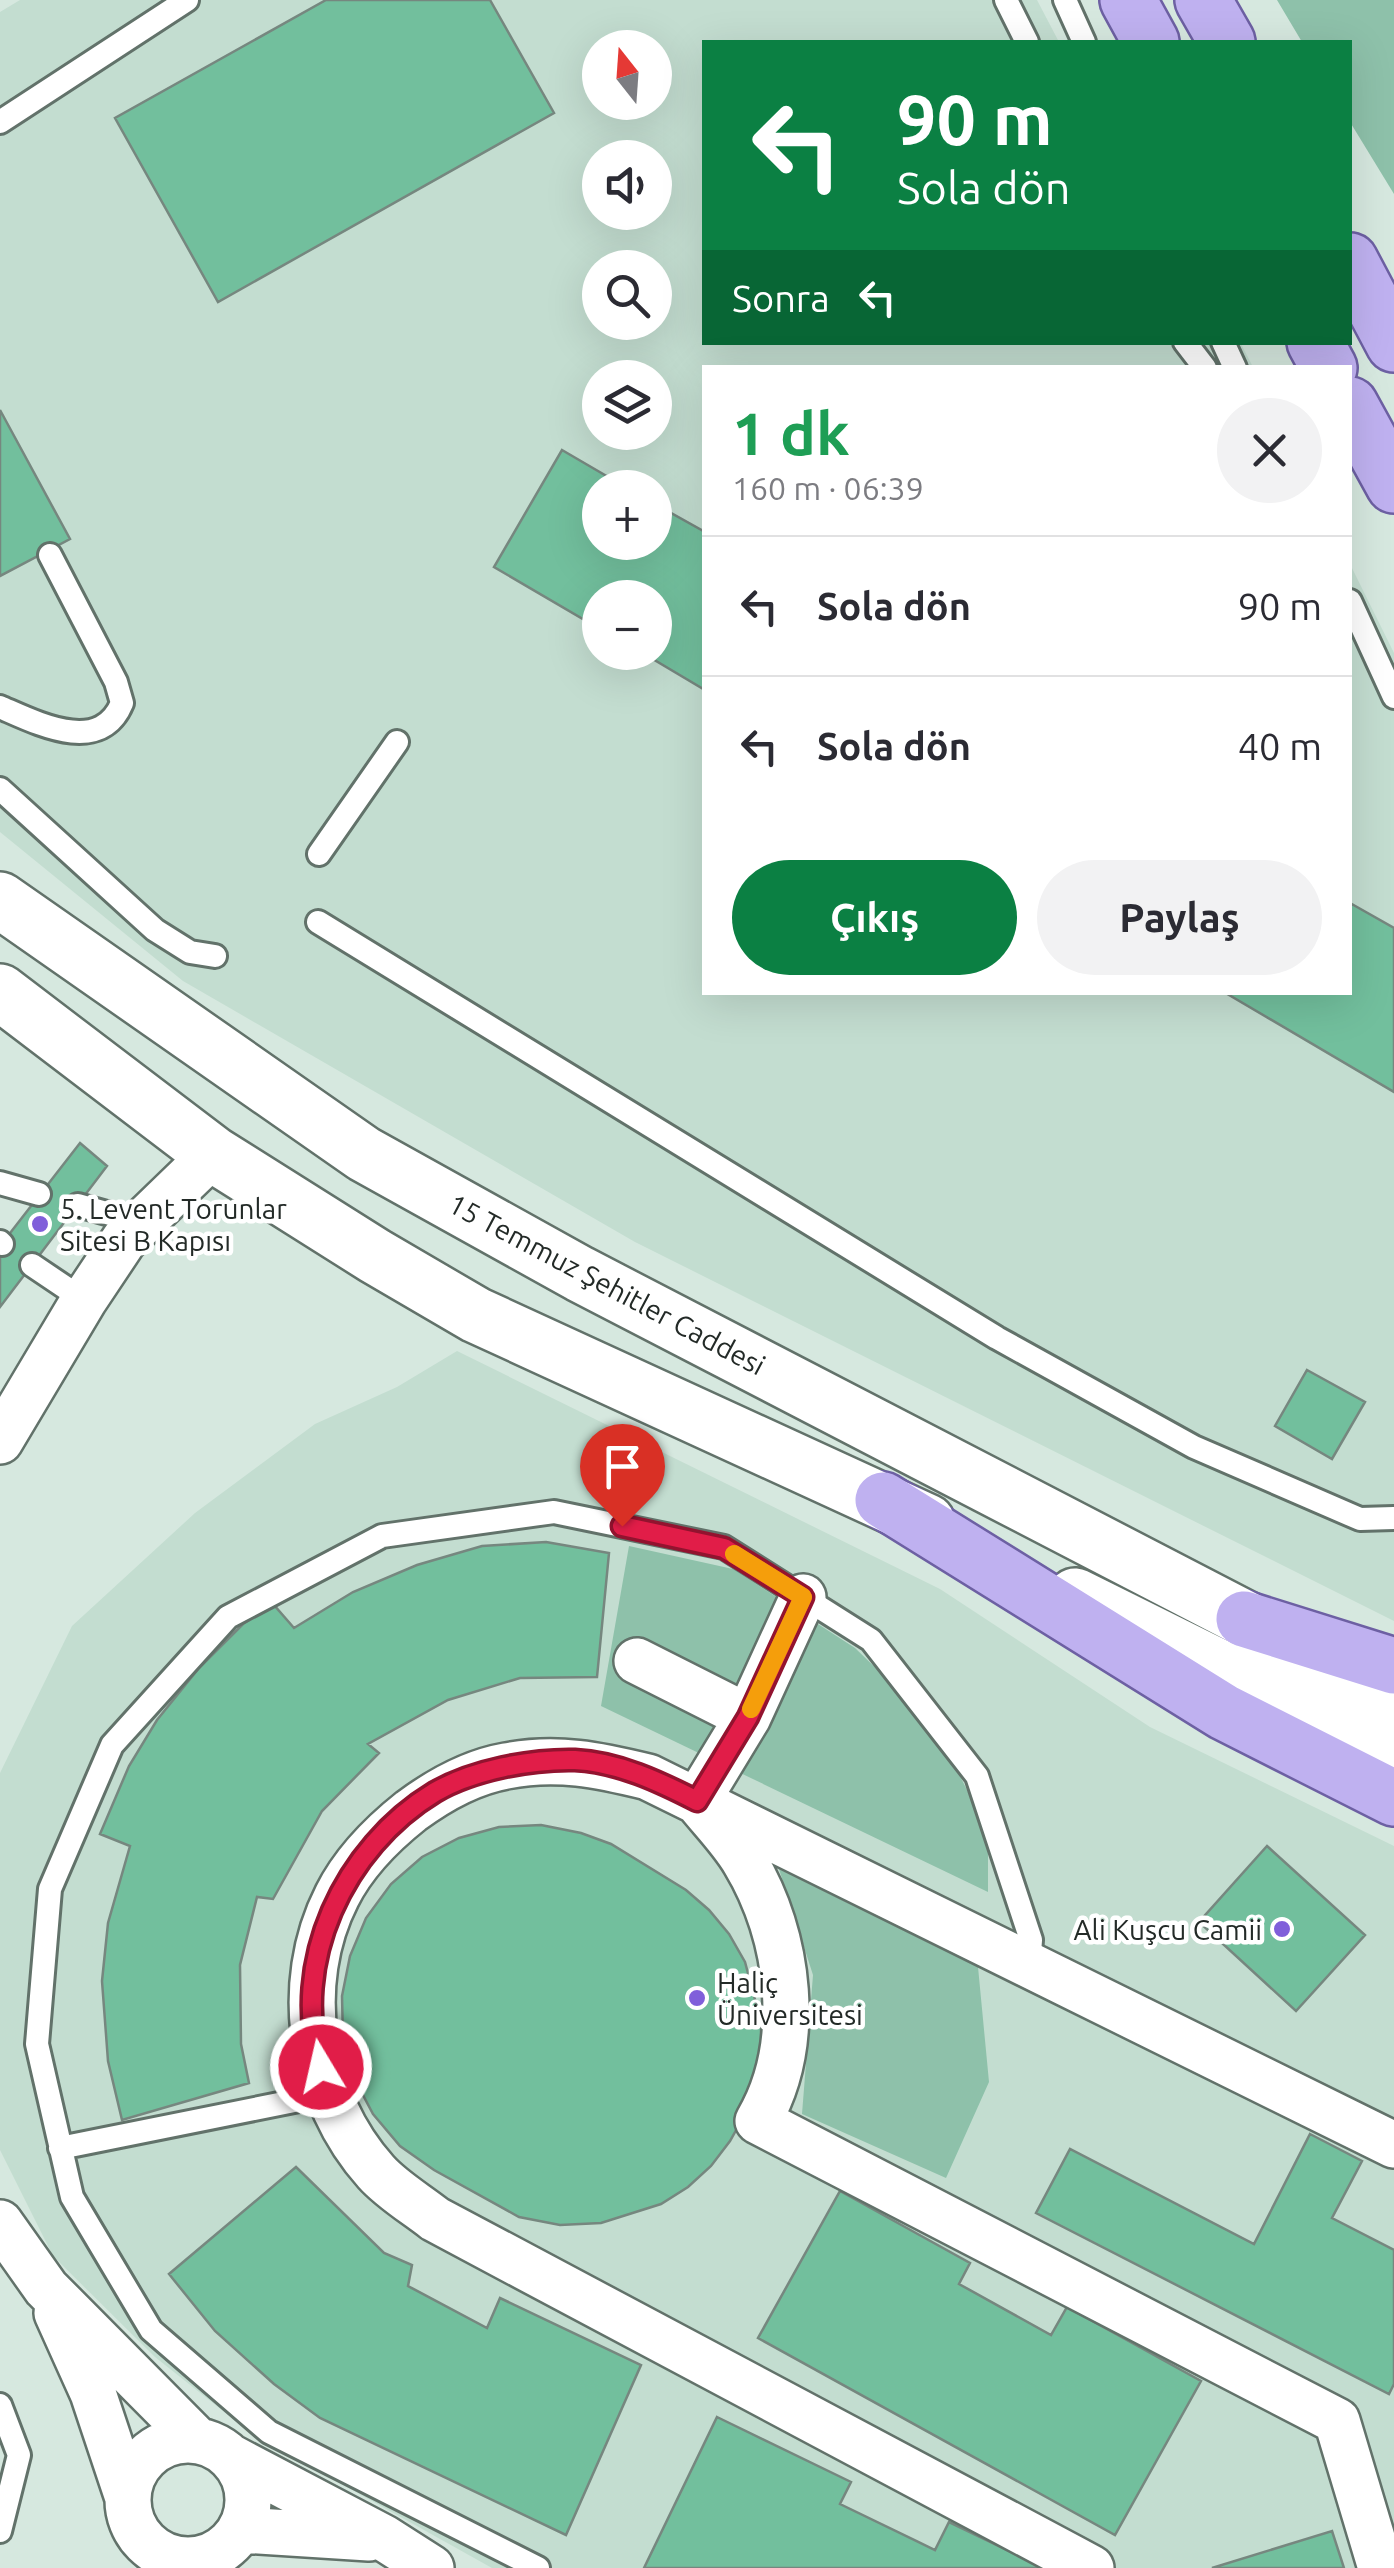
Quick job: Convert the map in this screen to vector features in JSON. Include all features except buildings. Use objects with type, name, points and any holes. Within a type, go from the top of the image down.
[{"type":"main road","points":[[1128,0],[1150,40]]},
{"type":"main road","points":[[1204,0],[1226,40]]},
{"type":"main road","points":[[1352,265],[1394,344]]},
{"type":"main road","points":[[1352,410],[1394,485]]},
{"type":"main road","name":"15 Temmuz Şehitler Caddesi","points":[[0,900],[364,1154],[580,1274],[1394,1696]]},
{"type":"main road","points":[[0,992],[213,1154],[344,1238],[476,1315],[883,1500],[1394,1754]]},
{"type":"main road","points":[[883,1500],[1224,1712],[1394,1798]]},
{"type":"main road","points":[[1244,1619],[1394,1666]]},
{"type":"street","points":[[0,1441],[124,1240],[213,1154]]},
{"type":"street","points":[[697,1801],[748,1717],[803,1597]]},
{"type":"street","points":[[637,1661],[748,1717]]},
{"type":"street","points":[[1091,2568],[435,2219],[376,2173],[335,2112],[313,2040],[314,1966],[337,1896],[379,1836],[436,1792],[504,1766],[577,1760],[648,1776],[1394,2145]]},
{"type":"street","points":[[697,1801],[743,1859],[762,1894],[778,1942],[784,1984],[785,2046],[771,2100],[758,2121],[1337,2421],[1381,2568]]},
{"type":"street","points":[[0,2222],[46,2288],[93,2393],[139,2536],[154,2550],[172,2558],[192,2560],[228,2548],[384,2538]]},
{"type":"street","points":[[46,2288],[244,2474],[248,2512],[228,2548]]},
{"type":"street","points":[[125,2568],[132,2478],[142,2460],[167,2444],[215,2449],[384,2538],[432,2568]]},
{"type":"lane","points":[[0,122],[187,0]]},
{"type":"lane","points":[[1006,0],[1026,40]]},
{"type":"lane","points":[[1066,0],[1083,40]]},
{"type":"lane","points":[[0,707],[57,730],[77,732],[96,729],[116,718],[122,703],[116,682],[50,555]]},
{"type":"lane","points":[[1352,604],[1394,696]]},
{"type":"lane","points":[[320,854],[397,742]]},
{"type":"lane","points":[[5,791],[155,930],[190,952],[215,956]]},
{"type":"lane","points":[[318,922],[828,1237],[1194,1448],[1360,1518],[1394,1518]]},
{"type":"lane","points":[[0,1183],[40,1194]]},
{"type":"lane","points":[[78,1205],[142,1223]]},
{"type":"lane","points":[[32,1265],[84,1300]]},
{"type":"lane","points":[[538,2568],[269,2432],[152,2330],[72,2196],[36,2044],[50,1889],[112,1746],[228,1617],[382,1536],[554,1512],[724,1548],[871,1640],[977,1776],[1031,1940],[1030,1965]]},
{"type":"lane","points":[[60,2148],[330,2094]]},
{"type":"lane","points":[[0,2405],[18,2455],[0,2531]]},
{"type":"shaded area","points":[[20,0],[1037,0],[1058,40],[702,40],[702,345],[1242,345],[1252,365],[702,365],[702,995],[1352,995],[1352,568],[1394,653],[1394,1621],[635,1242],[183,981],[0,832],[0,12]]},
{"type":"shaded area","name":"Haliç Üniversitesi","points":[[457,1351],[940,1589],[1150,1727],[1394,1846],[1394,2568],[492,2568],[252,2434],[155,2357],[53,2256],[0,2150],[0,1773],[72,1626],[195,1513],[315,1424],[397,1387]]},
{"type":"green space","points":[[1277,0],[1394,0],[1394,194],[1352,125],[1352,40],[1301,40]]},
{"type":"green space","points":[[629,1546],[733,1569],[855,1648],[913,1704],[949,1754],[988,1832],[988,1892],[601,1706]]},
{"type":"green space","points":[[779,1869],[978,1967],[989,2082],[946,2178],[802,2114],[813,1975]]},
{"type":"slow traffic","points":[[734,1554],[803,1597],[751,1709]]},
{"type":"place","name":"5. Levent Torunlar Sitesi B Kapısı","points":[[40,1224]]},
{"type":"place","name":"Ali Kuşcu Camii","points":[[1282,1929]]},
{"type":"place","name":"Haliç Üniversitesi","points":[[697,1998]]},
{"type":"route","points":[[321,2067],[313,2040],[314,1966],[337,1896],[379,1836],[436,1792],[504,1766],[577,1760],[648,1776],[697,1801],[748,1717],[803,1597],[724,1548],[622,1526]]}]
